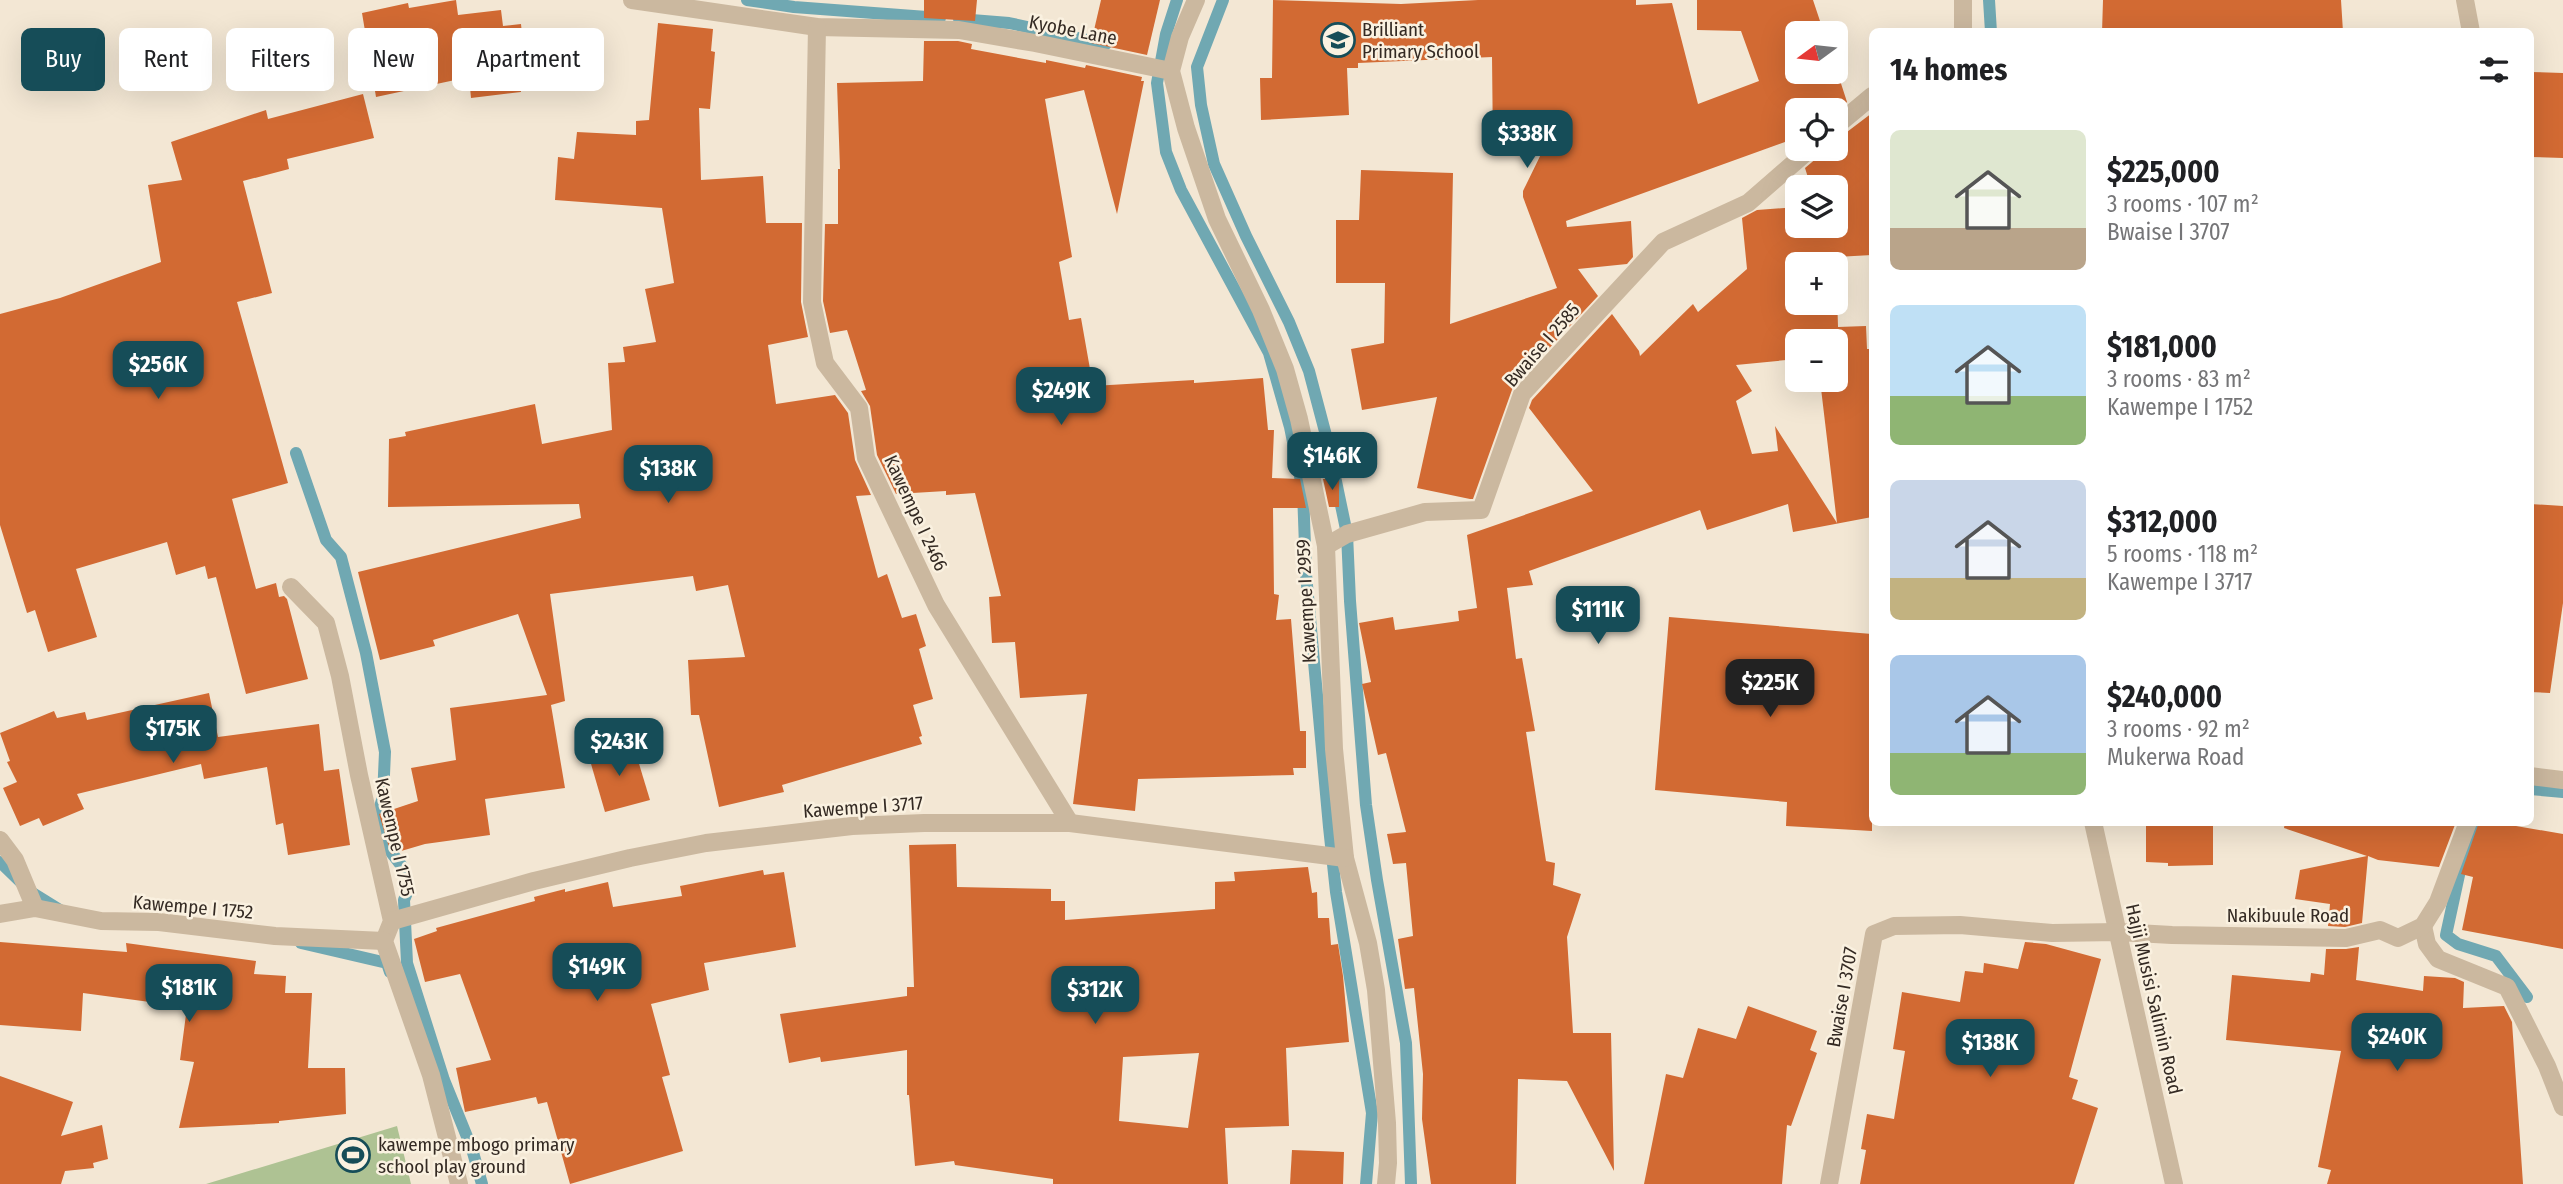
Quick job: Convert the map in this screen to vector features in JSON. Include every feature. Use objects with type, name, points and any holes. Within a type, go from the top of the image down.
[{"type":"street","name":"Kyobe Lane","points":[[632,0],[817,27],[959,30],[1171,71]]},
{"type":"street","name":"Kawempe I 2959","points":[[1196,0],[1180,37],[1171,71],[1186,128],[1217,219],[1261,310],[1285,369],[1300,419],[1326,546],[1334,749],[1345,858],[1368,943],[1376,990],[1387,1123],[1386,1184]]},
{"type":"street","points":[[1963,0],[1963,28]]},
{"type":"street","points":[[2465,0],[2470,28]]},
{"type":"street","name":"Kawempe I 2466","points":[[817,27],[812,302],[825,363],[859,408],[866,458],[936,605],[1070,823]]},
{"type":"street","points":[[1848,116],[1869,98]]},
{"type":"street","name":"Bwaise I 2585","points":[[1326,546],[1347,534],[1425,512],[1481,510],[1522,394],[1663,242],[1748,203],[1796,161]]},
{"type":"street","name":"Kawempe I 1755","points":[[292,587],[326,623],[392,921],[384,941]]},
{"type":"street","points":[[2534,776],[2563,780]]},
{"type":"street","name":"Kawempe I 3717","points":[[392,921],[534,881],[630,858],[706,843],[852,826],[1070,823],[1345,858]]},
{"type":"street","name":"Hajji Musisi Salimin Road","points":[[2094,826],[2174,1184]]},
{"type":"street","points":[[2466,826],[2438,902],[2423,926],[2427,944],[2438,959],[2507,987],[2547,1066],[2563,1107]]},
{"type":"street","points":[[0,840],[15,860],[34,908]]},
{"type":"street","name":"Kawempe I 1752","points":[[0,914],[34,908],[101,921],[159,922],[275,936],[384,941]]},
{"type":"street","name":"Bwaise I 3707","points":[[1829,1184],[1874,934],[1894,926],[1960,925],[2052,933],[2118,932]]},
{"type":"street","name":"Nakibuule Road","points":[[2118,932],[2346,938],[2380,930],[2398,938],[2423,926]]},
{"type":"street","points":[[384,941],[431,1075],[459,1184]]},
{"type":"green space","name":"kawempe mbogo primary school play ground","points":[[397,1126],[411,1184],[206,1184]]},
{"type":"building","points":[[456,0],[458,15],[501,10],[503,26],[521,24],[521,28],[452,28],[452,81],[438,84],[438,28],[364,28],[362,13],[408,3],[409,8]]},
{"type":"building","points":[[924,0],[977,0],[975,21],[924,18]]},
{"type":"building","points":[[1101,0],[1160,0],[1147,55],[1091,43]]},
{"type":"building","points":[[1273,0],[1401,4],[1478,0],[1636,0],[1636,5],[1672,3],[1698,104],[1759,81],[1741,31],[1697,30],[1697,0],[1813,0],[1820,21],[1785,21],[1785,84],[1841,84],[1846,98],[1785,98],[1785,142],[1566,221],[1567,227],[1631,221],[1633,257],[1627,264],[1578,269],[1598,296],[1513,387],[1473,499],[1470,499],[1417,488],[1437,397],[1362,410],[1351,349],[1384,343],[1385,283],[1336,283],[1336,220],[1359,220],[1361,170],[1453,173],[1450,324],[1557,288],[1523,197],[1523,191],[1544,148],[1493,149],[1492,57],[1358,63],[1358,68],[1347,68],[1349,115],[1261,120],[1260,78],[1272,78]]},
{"type":"building","points":[[2103,0],[2341,0],[2343,28],[2102,28]]},
{"type":"building","points":[[658,23],[713,29],[711,51],[715,52],[710,109],[699,108],[701,180],[763,176],[766,223],[802,223],[801,302],[808,337],[768,345],[776,404],[835,395],[848,413],[855,460],[871,495],[856,496],[878,578],[887,574],[902,618],[916,614],[926,646],[919,649],[933,699],[913,705],[922,744],[782,785],[784,792],[719,807],[699,715],[691,715],[688,660],[745,657],[728,585],[696,591],[693,576],[550,594],[565,701],[551,705],[565,788],[485,799],[490,835],[425,844],[391,854],[379,814],[418,801],[411,768],[456,760],[450,708],[547,695],[518,614],[433,640],[435,646],[380,660],[358,572],[581,518],[579,504],[388,507],[389,439],[406,436],[405,432],[535,404],[542,444],[612,430],[608,363],[625,362],[623,347],[656,342],[645,289],[674,283],[662,208],[555,200],[558,157],[574,159],[577,132],[636,135],[636,121],[649,120]]},
{"type":"building","points":[[924,41],[958,41],[972,44],[971,49],[1046,63],[1046,60],[1085,68],[1086,65],[1142,77],[1141,81],[1144,81],[1117,214],[1084,90],[1045,99],[1072,257],[1059,262],[1069,320],[1081,318],[1093,386],[1263,378],[1268,430],[1274,430],[1272,478],[1300,479],[1306,508],[1273,508],[1274,594],[1279,595],[1276,620],[1291,619],[1300,731],[1306,731],[1306,768],[1293,768],[1294,775],[1138,779],[1135,811],[1073,804],[1087,694],[1020,698],[1015,642],[992,643],[989,597],[1001,596],[975,493],[946,495],[946,491],[896,494],[877,455],[870,406],[861,391],[866,390],[847,330],[830,333],[823,301],[825,224],[838,224],[840,169],[837,83],[923,81]]},
{"type":"building","points":[[2534,72],[2563,73],[2563,158],[2534,157]]},
{"type":"building","points":[[375,91],[404,91],[376,97]]},
{"type":"building","points":[[470,91],[521,91],[521,92],[471,98]]},
{"type":"building","points":[[363,94],[374,138],[287,159],[289,169],[243,181],[272,293],[237,302],[288,483],[232,499],[256,589],[276,583],[279,597],[284,596],[287,599],[308,679],[246,694],[216,577],[208,579],[205,566],[176,575],[167,542],[76,569],[97,637],[48,652],[35,610],[27,613],[0,525],[0,314],[60,298],[161,262],[148,185],[182,180],[171,142],[266,110],[268,119]]},
{"type":"building","points":[[1869,115],[1869,255],[1848,256],[1848,252],[1785,252],[1785,315],[1838,315],[1838,327],[1866,326],[1869,349],[1869,518],[1793,532],[1788,504],[1707,530],[1700,510],[1529,571],[1533,585],[1507,588],[1516,659],[1522,658],[1535,731],[1526,732],[1546,861],[1555,863],[1553,885],[1581,894],[1567,937],[1573,1033],[1611,1033],[1614,1171],[1567,1081],[1518,1079],[1516,1184],[1431,1184],[1422,1119],[1423,1074],[1414,988],[1405,989],[1398,939],[1413,936],[1406,863],[1393,864],[1387,834],[1406,832],[1386,753],[1378,755],[1362,684],[1371,682],[1359,623],[1393,617],[1395,630],[1459,621],[1458,611],[1477,608],[1467,535],[1593,491],[1529,408],[1532,400],[1612,314],[1640,356],[1693,304],[1698,312],[1747,269],[1742,218],[1757,210],[1785,208],[1785,238],[1848,238],[1848,175],[1807,175],[1805,168],[1813,161],[1848,161],[1848,131]],"holes":[[[1785,329],[1848,329],[1848,392],[1821,392],[1837,523],[1775,426],[1778,451],[1752,454],[1736,401],[1752,391],[1736,365],[1785,360]]]},
{"type":"building","points":[[1323,479],[1339,479],[1339,507],[1329,507]]},
{"type":"building","points":[[2534,504],[2563,506],[2563,603],[2550,693],[2534,692]]},
{"type":"building","points":[[1669,617],[1869,634],[1869,826],[1872,826],[1872,831],[1786,826],[1787,802],[1655,790]]},
{"type":"building","points":[[209,693],[218,737],[319,724],[324,771],[339,769],[350,845],[288,855],[283,823],[276,825],[267,767],[204,779],[201,764],[77,794],[84,809],[43,826],[39,818],[20,826],[3,788],[17,782],[7,762],[10,761],[0,733],[54,711],[57,718],[85,712],[87,720]]},
{"type":"building","points":[[633,744],[650,800],[605,812],[589,757]]},
{"type":"building","points":[[2146,826],[2213,826],[2213,865],[2168,866],[2168,863],[2146,862]]},
{"type":"building","points":[[2454,826],[2439,867],[2378,860],[2368,856],[2362,923],[2345,927],[2328,926],[2330,904],[2295,899],[2300,870],[2367,856],[2284,828]]},
{"type":"building","points":[[2478,826],[2516,826],[2563,834],[2563,949],[2462,930],[2473,877],[2461,874]]},
{"type":"building","points":[[956,844],[957,887],[1051,889],[1051,901],[1065,901],[1065,920],[1215,909],[1215,882],[1235,881],[1234,872],[1308,867],[1312,893],[1317,892],[1318,918],[1329,918],[1331,945],[1338,944],[1349,1042],[1286,1048],[1289,1126],[1225,1128],[1228,1184],[1053,1184],[1053,1179],[955,1165],[954,1161],[915,1166],[907,1095],[907,1050],[821,1062],[820,1057],[789,1063],[780,1014],[907,996],[907,987],[914,987],[909,845]],"holes":[[[1199,1053],[1188,1128],[1119,1121],[1123,1057]]]},
{"type":"building","points":[[763,870],[764,875],[784,872],[796,947],[704,963],[709,990],[651,1004],[670,1075],[662,1077],[683,1151],[570,1184],[547,1102],[538,1104],[536,1097],[465,1112],[456,1068],[491,1060],[460,974],[425,982],[414,939],[437,931],[436,928],[535,901],[534,897],[565,889],[565,892],[608,882],[613,907],[682,896],[680,886]]},
{"type":"building","points":[[0,942],[127,952],[126,943],[256,961],[254,974],[286,976],[285,993],[312,993],[308,1068],[345,1068],[346,1114],[279,1123],[179,1128],[194,1062],[180,1060],[187,1007],[83,993],[81,1031],[0,1025]]},
{"type":"building","points":[[2025,942],[2046,944],[2101,959],[2069,1077],[2078,1080],[2072,1099],[2098,1108],[2074,1184],[1860,1184],[1866,1150],[1861,1149],[1867,1114],[1894,1119],[1905,1051],[1893,1049],[1902,992],[1960,1002],[1965,971],[1983,973],[1984,963],[2018,969]]},
{"type":"building","points":[[2359,947],[2356,980],[2423,991],[2424,976],[2455,978],[2464,982],[2463,1008],[2504,1006],[2512,1022],[2523,1184],[2327,1184],[2331,1170],[2318,1167],[2341,1051],[2226,1040],[2232,975],[2310,982],[2311,973],[2324,975],[2326,949]]},
{"type":"building","points":[[1748,1006],[1817,1031],[1810,1050],[1817,1053],[1791,1126],[1787,1125],[1782,1184],[1644,1184],[1666,1074],[1683,1078],[1698,1028],[1736,1039]]},
{"type":"building","points":[[0,1076],[73,1102],[61,1136],[102,1125],[108,1159],[93,1163],[94,1168],[65,1171],[61,1184],[0,1184]]},
{"type":"building","points":[[1292,1150],[1344,1152],[1343,1184],[1290,1184]]},
{"type":"waterway","points":[[747,0],[794,7],[940,18]]},
{"type":"waterway","points":[[1177,0],[1166,34],[1157,83],[1166,152],[1181,190],[1269,353],[1290,427],[1303,491],[1306,574],[1336,892],[1372,1113],[1366,1184]]},
{"type":"waterway","points":[[1223,0],[1197,67],[1201,105],[1214,164],[1289,322],[1309,371],[1328,443],[1347,534],[1366,805],[1406,1043],[1411,1184]]},
{"type":"waterway","points":[[1989,0],[1991,28]]},
{"type":"waterway","points":[[959,19],[1009,23],[1106,44]]},
{"type":"waterway","points":[[296,453],[326,540],[341,557],[366,653],[385,752],[383,797],[377,816],[391,852],[404,869],[409,888],[404,900],[407,963],[444,1080],[472,1149],[482,1184]]},
{"type":"waterway","points":[[2534,789],[2563,792]]},
{"type":"waterway","points":[[2475,826],[2464,852],[2446,935],[2458,944],[2496,956],[2527,997]]},
{"type":"waterway","points":[[0,862],[31,892],[60,910]]},
{"type":"waterway","points":[[301,943],[387,963],[390,972]]},
{"type":"place","name":"Brilliant Primary School","points":[[1338,40]]},
{"type":"place","name":"kawempe mbogo primary school play ground","points":[[353,1155]]}]
